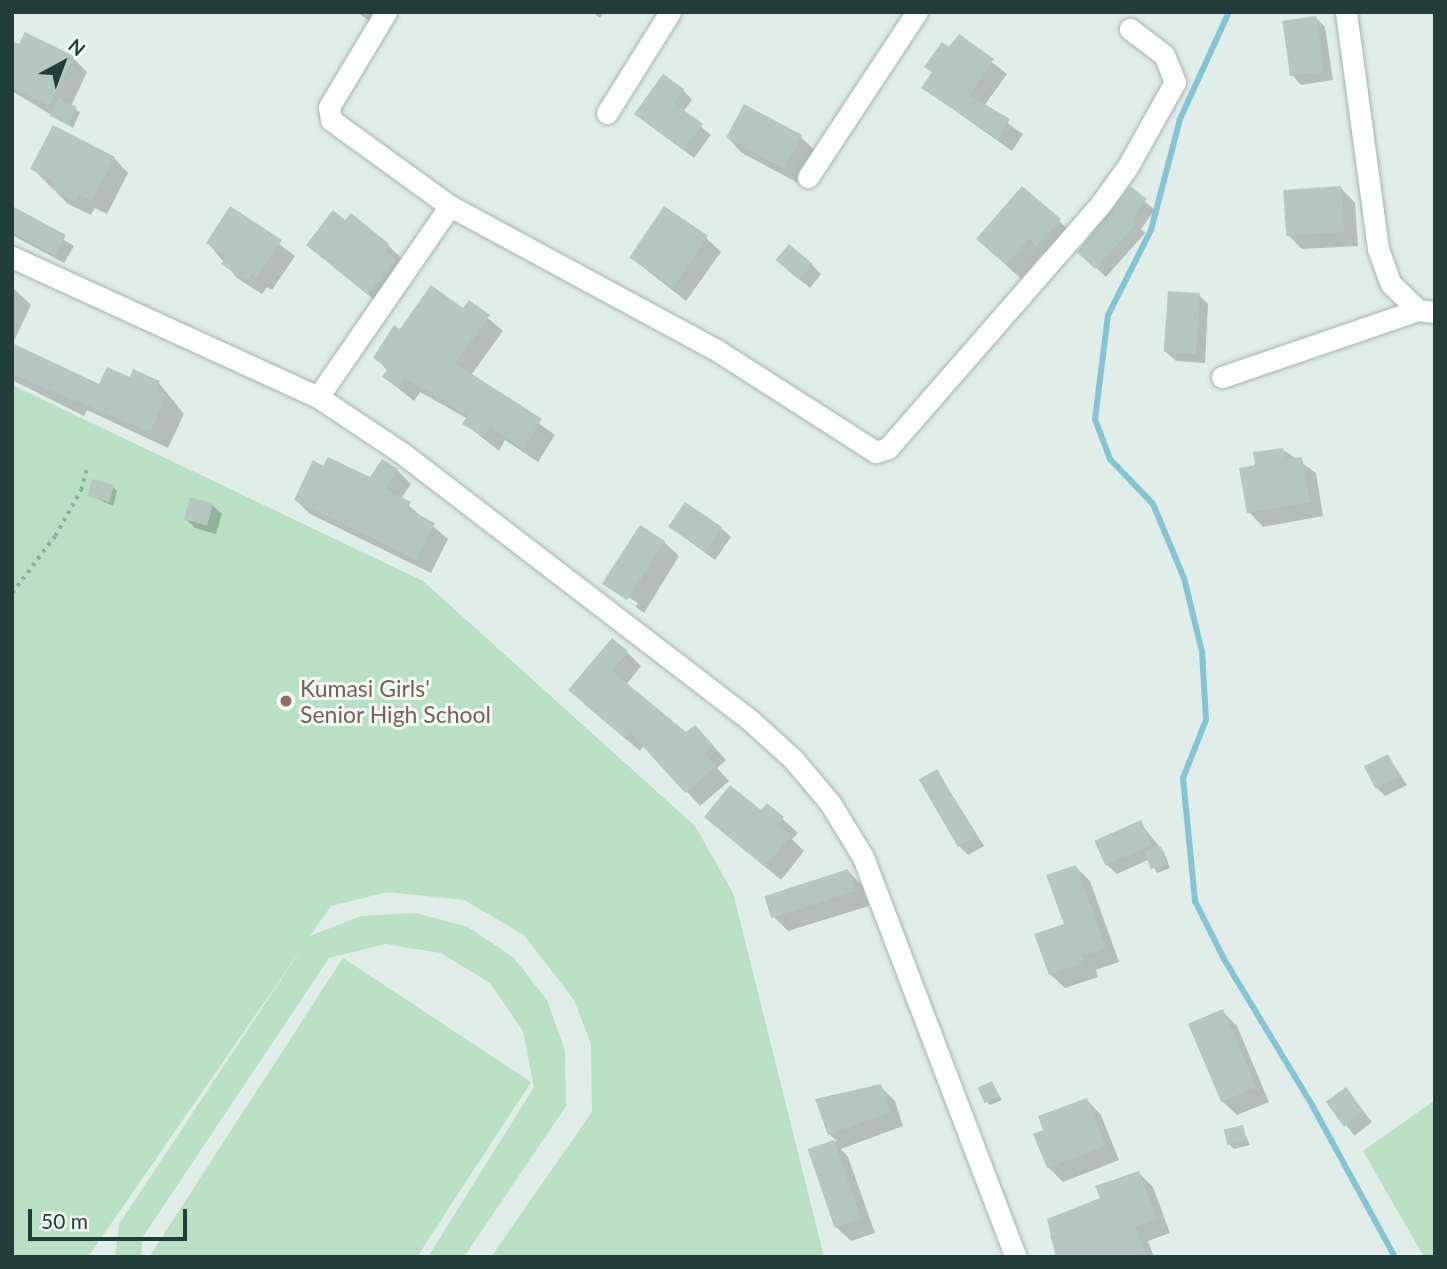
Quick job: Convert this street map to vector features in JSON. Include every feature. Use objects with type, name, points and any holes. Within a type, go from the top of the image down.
[{"type":"street","points":[[386,12],[328,112],[331,120],[450,206],[718,351],[876,452],[888,448],[1100,205],[1128,166],[1175,82],[1164,55],[1130,29]]},
{"type":"street","points":[[607,113],[670,12]]},
{"type":"street","points":[[808,177],[917,12]]},
{"type":"street","points":[[1346,12],[1378,249],[1391,284],[1426,311]]},
{"type":"street","points":[[318,397],[450,206]]},
{"type":"street","points":[[12,257],[318,397],[402,453],[751,721],[830,803],[863,857],[1016,1257]]},
{"type":"street","points":[[1222,377],[1426,311]]},
{"type":"path","points":[[12,593],[55,536],[81,490],[87,467]]},
{"type":"green space","name":"Kumasi Girls' Senior High School","points":[[12,385],[423,581],[695,826],[733,893],[824,1257],[491,1257],[592,1112],[591,1044],[574,1000],[524,935],[464,900],[387,892],[331,906],[310,936],[361,916],[415,913],[468,927],[513,957],[547,1000],[565,1051],[566,1106],[464,1257],[428,1257],[534,1087],[523,1031],[490,983],[441,953],[385,944],[329,958],[142,1238],[141,1257],[115,1257],[119,1224],[306,942],[88,1257],[12,1257]]},
{"type":"green space","points":[[343,958],[531,1082],[417,1257],[149,1257]]},
{"type":"green space","points":[[1435,1100],[1435,1257],[1424,1257],[1363,1151]]},
{"type":"building","points":[[1316,16],[1324,71],[1290,76],[1282,21]]},
{"type":"building","points":[[25,32],[74,56],[49,106],[12,88],[12,41],[19,44]]},
{"type":"building","points":[[959,34],[994,59],[969,95],[1010,119],[998,139],[921,88],[932,72],[924,67],[942,42],[949,47]]},
{"type":"building","points":[[663,74],[684,89],[674,103],[703,124],[683,150],[634,114]]},
{"type":"building","points":[[59,98],[77,107],[68,125],[50,116]]},
{"type":"building","points":[[744,104],[802,135],[784,169],[726,138]]},
{"type":"building","points":[[53,125],[115,157],[92,201],[80,195],[76,202],[52,189],[55,182],[30,169]]},
{"type":"building","points":[[1022,186],[1061,219],[1037,246],[1029,239],[1006,265],[976,239]]},
{"type":"building","points":[[1130,186],[1147,199],[1132,219],[1137,223],[1095,269],[1077,252]]},
{"type":"building","points":[[1341,186],[1344,232],[1286,236],[1283,190]]},
{"type":"building","points":[[12,206],[66,235],[55,255],[12,232]]},
{"type":"building","points":[[230,206],[282,240],[257,277],[252,274],[247,281],[221,264],[226,256],[206,243]]},
{"type":"building","points":[[664,206],[708,236],[673,287],[629,257]]},
{"type":"building","points":[[333,210],[345,220],[351,213],[389,244],[384,250],[396,260],[368,295],[306,245]]},
{"type":"building","points":[[789,244],[813,264],[799,280],[776,260]]},
{"type":"building","points":[[431,285],[463,308],[469,300],[490,315],[455,363],[542,419],[523,449],[490,427],[484,437],[462,424],[468,415],[405,378],[399,388],[382,377],[388,368],[373,358],[394,325],[400,329]]},
{"type":"building","points":[[1168,291],[1200,293],[1196,354],[1164,352]]},
{"type":"building","points":[[12,343],[99,384],[107,367],[130,377],[133,369],[160,381],[156,390],[167,395],[150,432],[12,374]]},
{"type":"building","points":[[1283,448],[1285,460],[1302,457],[1310,502],[1247,513],[1239,468],[1255,465],[1253,452]]},
{"type":"building","points":[[328,457],[370,477],[382,459],[398,469],[385,489],[411,502],[407,509],[435,523],[417,560],[294,500],[313,460],[323,466]]},
{"type":"building","points":[[92,479],[114,485],[110,502],[87,496]]},
{"type":"building","points":[[190,497],[213,503],[207,525],[184,519]]},
{"type":"building","points":[[685,502],[722,527],[706,552],[668,527]]},
{"type":"building","points":[[640,525],[665,541],[627,600],[602,584]]},
{"type":"building","points":[[612,638],[628,651],[612,671],[686,732],[695,725],[713,745],[704,753],[716,766],[685,793],[630,732],[625,738],[568,690]]},
{"type":"building","points":[[1388,754],[1399,776],[1375,789],[1364,766]]},
{"type":"building","points":[[937,769],[976,837],[958,847],[919,780]]},
{"type":"building","points":[[730,785],[761,810],[767,803],[784,817],[778,825],[791,835],[765,867],[704,817]]},
{"type":"building","points":[[1141,820],[1152,845],[1105,865],[1094,841]]},
{"type":"building","points":[[1161,846],[1167,864],[1151,869],[1145,851]]},
{"type":"building","points":[[1076,865],[1106,948],[1082,956],[1084,962],[1049,975],[1034,934],[1064,924],[1046,875]]},
{"type":"building","points":[[848,869],[855,891],[771,918],[764,896]]},
{"type":"building","points":[[1223,1009],[1256,1087],[1221,1102],[1188,1024]]},
{"type":"building","points":[[992,1081],[999,1096],[985,1103],[977,1088]]},
{"type":"building","points":[[881,1084],[890,1112],[828,1135],[815,1099]]},
{"type":"building","points":[[1346,1087],[1364,1112],[1344,1127],[1326,1102]]},
{"type":"building","points":[[1087,1098],[1106,1146],[1047,1168],[1033,1134],[1043,1130],[1038,1116]]},
{"type":"building","points":[[1243,1125],[1247,1141],[1227,1145],[1224,1130]]},
{"type":"building","points":[[834,1140],[861,1218],[835,1228],[808,1149]]},
{"type":"building","points":[[1139,1171],[1157,1219],[1135,1227],[1147,1257],[1056,1257],[1047,1219],[1100,1198],[1095,1186]]},
{"type":"waterway","points":[[1229,12],[1180,119],[1151,230],[1108,315],[1095,419],[1110,459],[1153,504],[1184,578],[1202,652],[1206,720],[1183,778],[1195,901],[1224,959],[1312,1105],[1395,1257]]},
{"type":"place","name":"Kumasi Girls' Senior High School","points":[[286,701]]}]
